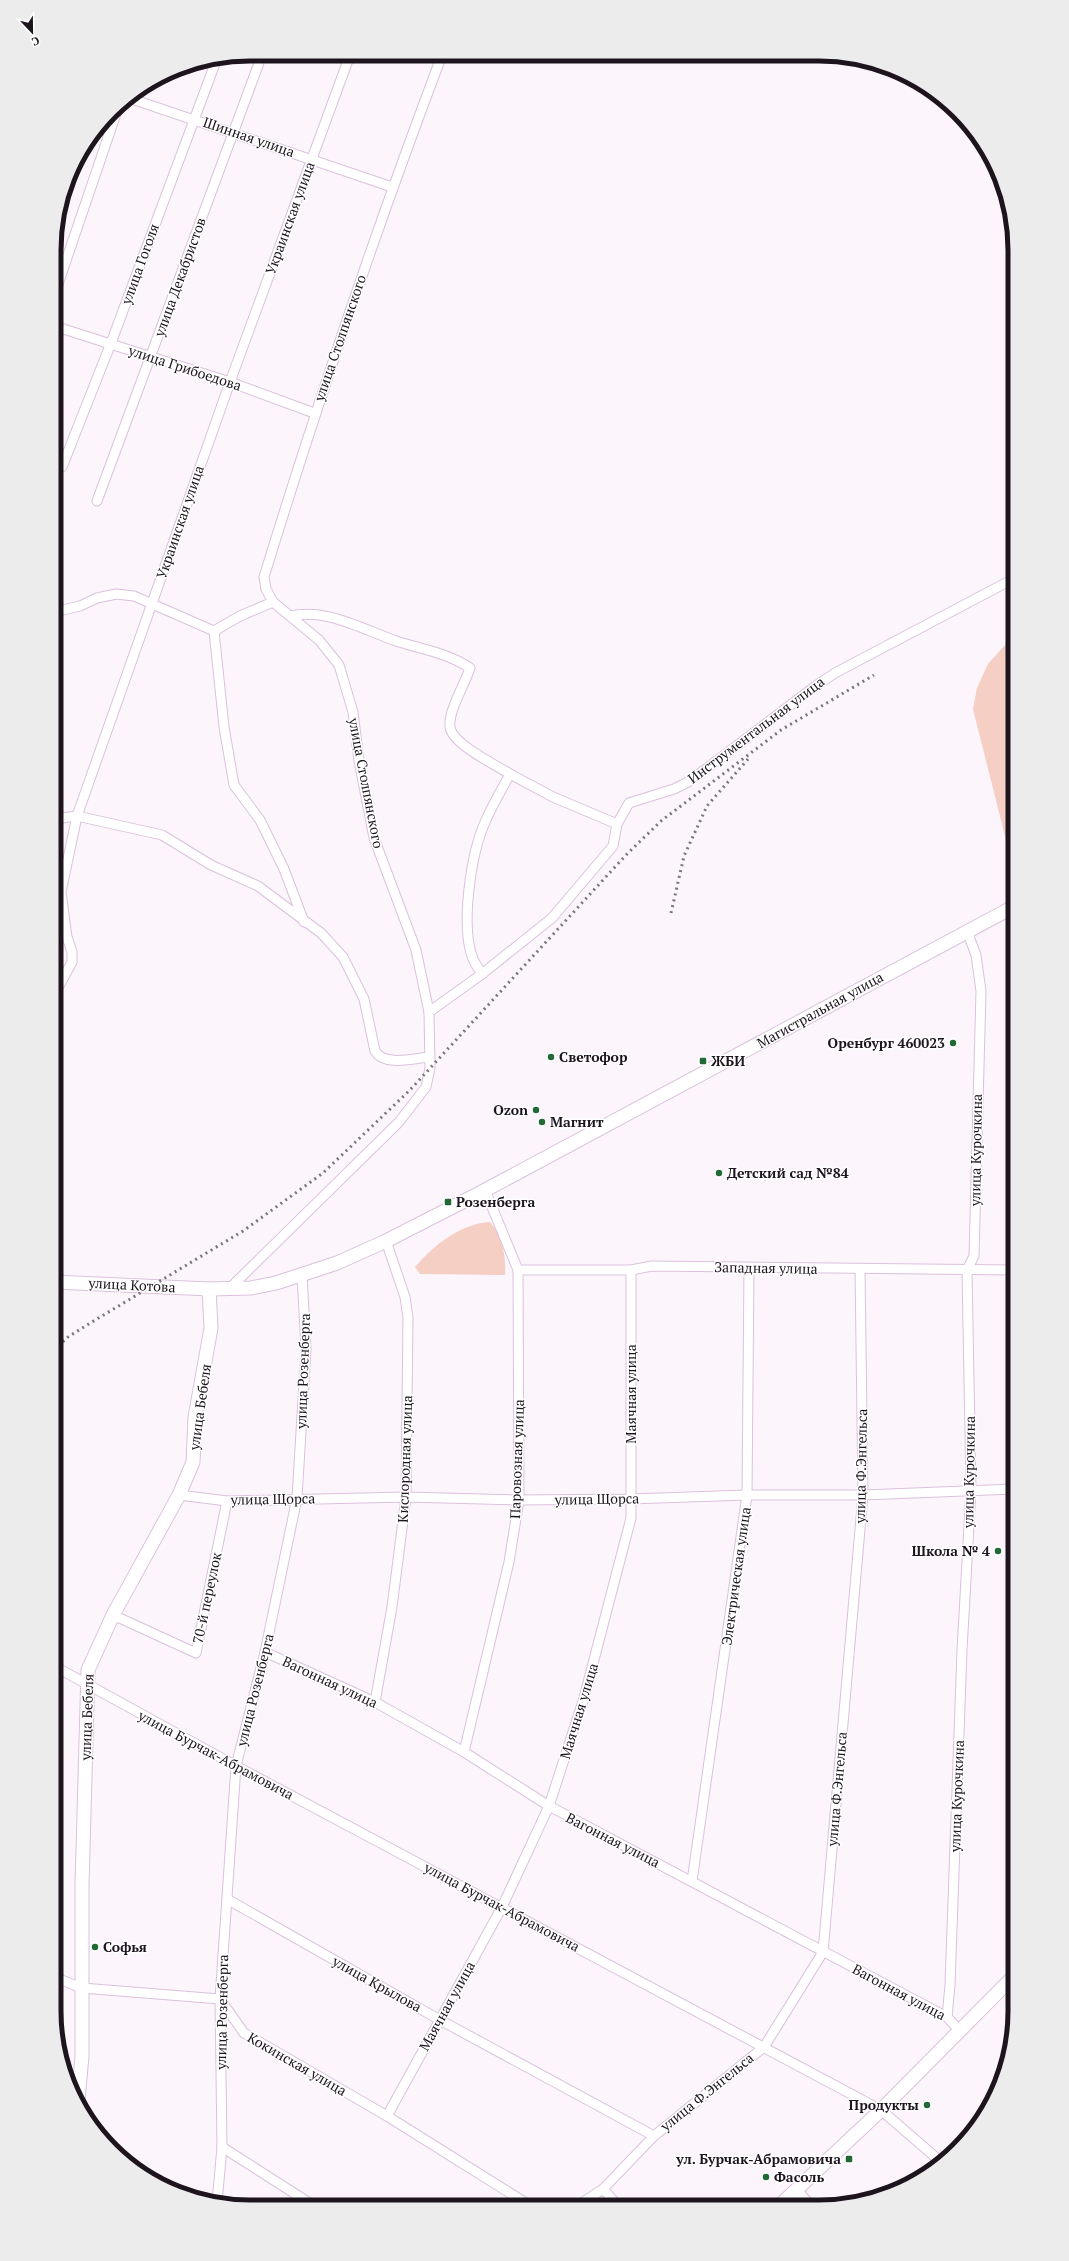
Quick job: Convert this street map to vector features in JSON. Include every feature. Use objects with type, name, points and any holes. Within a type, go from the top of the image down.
[{"type":"street","name":"улица Декабристов","points":[[97,501],[234,132],[259,61]]},
{"type":"street","name":"Украинская улица","points":[[61,982],[72,962],[72,952],[67,937],[62,892],[77,816],[230,382],[348,61]]},
{"type":"street","name":"улица Столпянского","points":[[230,1288],[399,1122],[426,1087],[430,1057],[429,1012],[416,950],[374,838],[359,761],[352,712],[339,665],[318,640],[273,602],[266,590],[264,577],[314,413],[392,187],[440,61]]},
{"type":"street","name":"улица Гоголя","points":[[62,467],[111,343],[215,65]]},
{"type":"street","name":"Шинная улица","points":[[135,100],[194,118],[392,187]]},
{"type":"street","points":[[61,275],[115,118]]},
{"type":"street","name":"улица Грибоедова","points":[[61,328],[230,382],[314,413]]},
{"type":"street","name":"Инструментальная улица","points":[[429,1012],[482,974],[552,918],[613,846],[617,824],[629,803],[674,789],[690,781],[816,684],[1008,582]]},
{"type":"street","points":[[61,610],[80,606],[97,598],[116,594],[134,596],[214,631]]},
{"type":"street","points":[[214,631],[240,616],[273,602]]},
{"type":"street","points":[[290,616],[316,614],[369,629],[395,640],[428,649],[470,668],[451,717],[450,727],[452,734],[461,744],[510,774],[554,797],[617,824]]},
{"type":"street","points":[[214,631],[224,727],[234,785],[260,820],[284,869],[304,922]]},
{"type":"street","points":[[482,974],[473,958],[468,933],[468,892],[477,846],[485,821],[510,774]]},
{"type":"street","points":[[61,818],[77,816],[162,835],[211,865],[258,886],[304,922],[321,933],[344,957],[364,999],[375,1051],[378,1056],[386,1060],[430,1057]]},
{"type":"street","name":"Магистральная улица","points":[[209,1289],[251,1288],[276,1283],[337,1263],[386,1241],[485,1190],[1008,910]]},
{"type":"street","name":"улица Курочкина","points":[[947,2017],[950,1985],[962,1650],[971,1490],[967,1270],[974,1256],[981,991],[976,955],[967,932]]},
{"type":"street","name":"Паровозная улица","points":[[464,1752],[509,1562],[518,1500],[518,1270],[485,1190]]},
{"type":"street","name":"Кислородная улица","points":[[375,1702],[392,1607],[406,1497],[408,1318],[406,1297],[386,1241]]},
{"type":"street","name":"Западная улица","points":[[518,1270],[631,1270],[652,1266],[1008,1270]]},
{"type":"street","name":"Электрическая улица","points":[[692,1881],[747,1495],[749,1268]]},
{"type":"street","name":"улица Ф.Энгельса","points":[[586,2200],[603,2189],[654,2136],[764,2047],[823,1952],[863,1495],[860,1269]]},
{"type":"street","name":"Маячная улица","points":[[387,2116],[502,1907],[549,1806],[586,1691],[631,1518],[631,1270]]},
{"type":"street","name":"улица Розенберга","points":[[217,2197],[222,2147],[220,1999],[236,1766],[265,1652],[297,1498],[306,1349],[302,1275]]},
{"type":"street","name":"улица Котова","points":[[61,1282],[209,1289]]},
{"type":"street","name":"улица Бебеля","points":[[79,2090],[82,2056],[82,1885],[86,1684],[88,1670],[93,1655],[179,1495],[192,1462],[195,1417],[211,1328],[209,1289]]},
{"type":"street","name":"улица Щорса","points":[[179,1495],[227,1501],[297,1498],[406,1497],[518,1500],[630,1499],[747,1495],[863,1495],[1008,1489]]},
{"type":"street","name":"70-й переулок","points":[[114,1615],[196,1653],[227,1501]]},
{"type":"street","name":"Вагонная улица","points":[[265,1652],[375,1702],[464,1752],[549,1806],[947,2017],[959,2030]]},
{"type":"street","name":"улица Бурчак-Абрамовича","points":[[61,1670],[236,1766],[881,2110],[937,2158]]},
{"type":"street","name":"улица Крылова","points":[[227,1900],[440,2020],[654,2136]]},
{"type":"street","points":[[61,1980],[82,1988],[220,1999]]},
{"type":"street","points":[[785,2200],[881,2110],[1008,1982]]},
{"type":"street","name":"Кокинская улица","points":[[220,1999],[244,2033],[387,2116],[521,2200]]},
{"type":"street","points":[[222,2147],[304,2200]]},
{"type":"street","points":[[603,2189],[613,2200]]},
{"type":"street","points":[[796,2189],[806,2200]]},
{"type":"shaded area","points":[[1008,642],[1008,848],[973,709],[977,688],[988,664]]},
{"type":"shaded area","points":[[490,1222],[498,1234],[503,1247],[505,1275],[420,1274],[415,1267],[439,1244],[458,1231]]},
{"type":"railway","points":[[61,1344],[68,1337],[87,1325],[243,1231],[323,1173],[410,1090],[626,855],[661,821],[781,730],[874,675]]},
{"type":"railway","points":[[671,913],[684,856],[707,806],[748,759]]},
{"type":"place","name":"Оренбург 460023","points":[[953,1043]]},
{"type":"place","name":"Светофор","points":[[551,1057]]},
{"type":"place","name":"ЖБИ","points":[[703,1061]]},
{"type":"place","name":"Ozon","points":[[536,1110]]},
{"type":"place","name":"Магнит","points":[[542,1122]]},
{"type":"place","name":"Детский сад №84","points":[[719,1173]]},
{"type":"place","name":"Розенберга","points":[[448,1202]]},
{"type":"place","name":"Школа № 4","points":[[998,1551]]},
{"type":"place","name":"Софья","points":[[95,1947]]},
{"type":"place","name":"Продукты","points":[[927,2105]]},
{"type":"place","name":"ул. Бурчак-Абрамовича","points":[[849,2159]]},
{"type":"place","name":"Фасоль","points":[[766,2177]]}]
